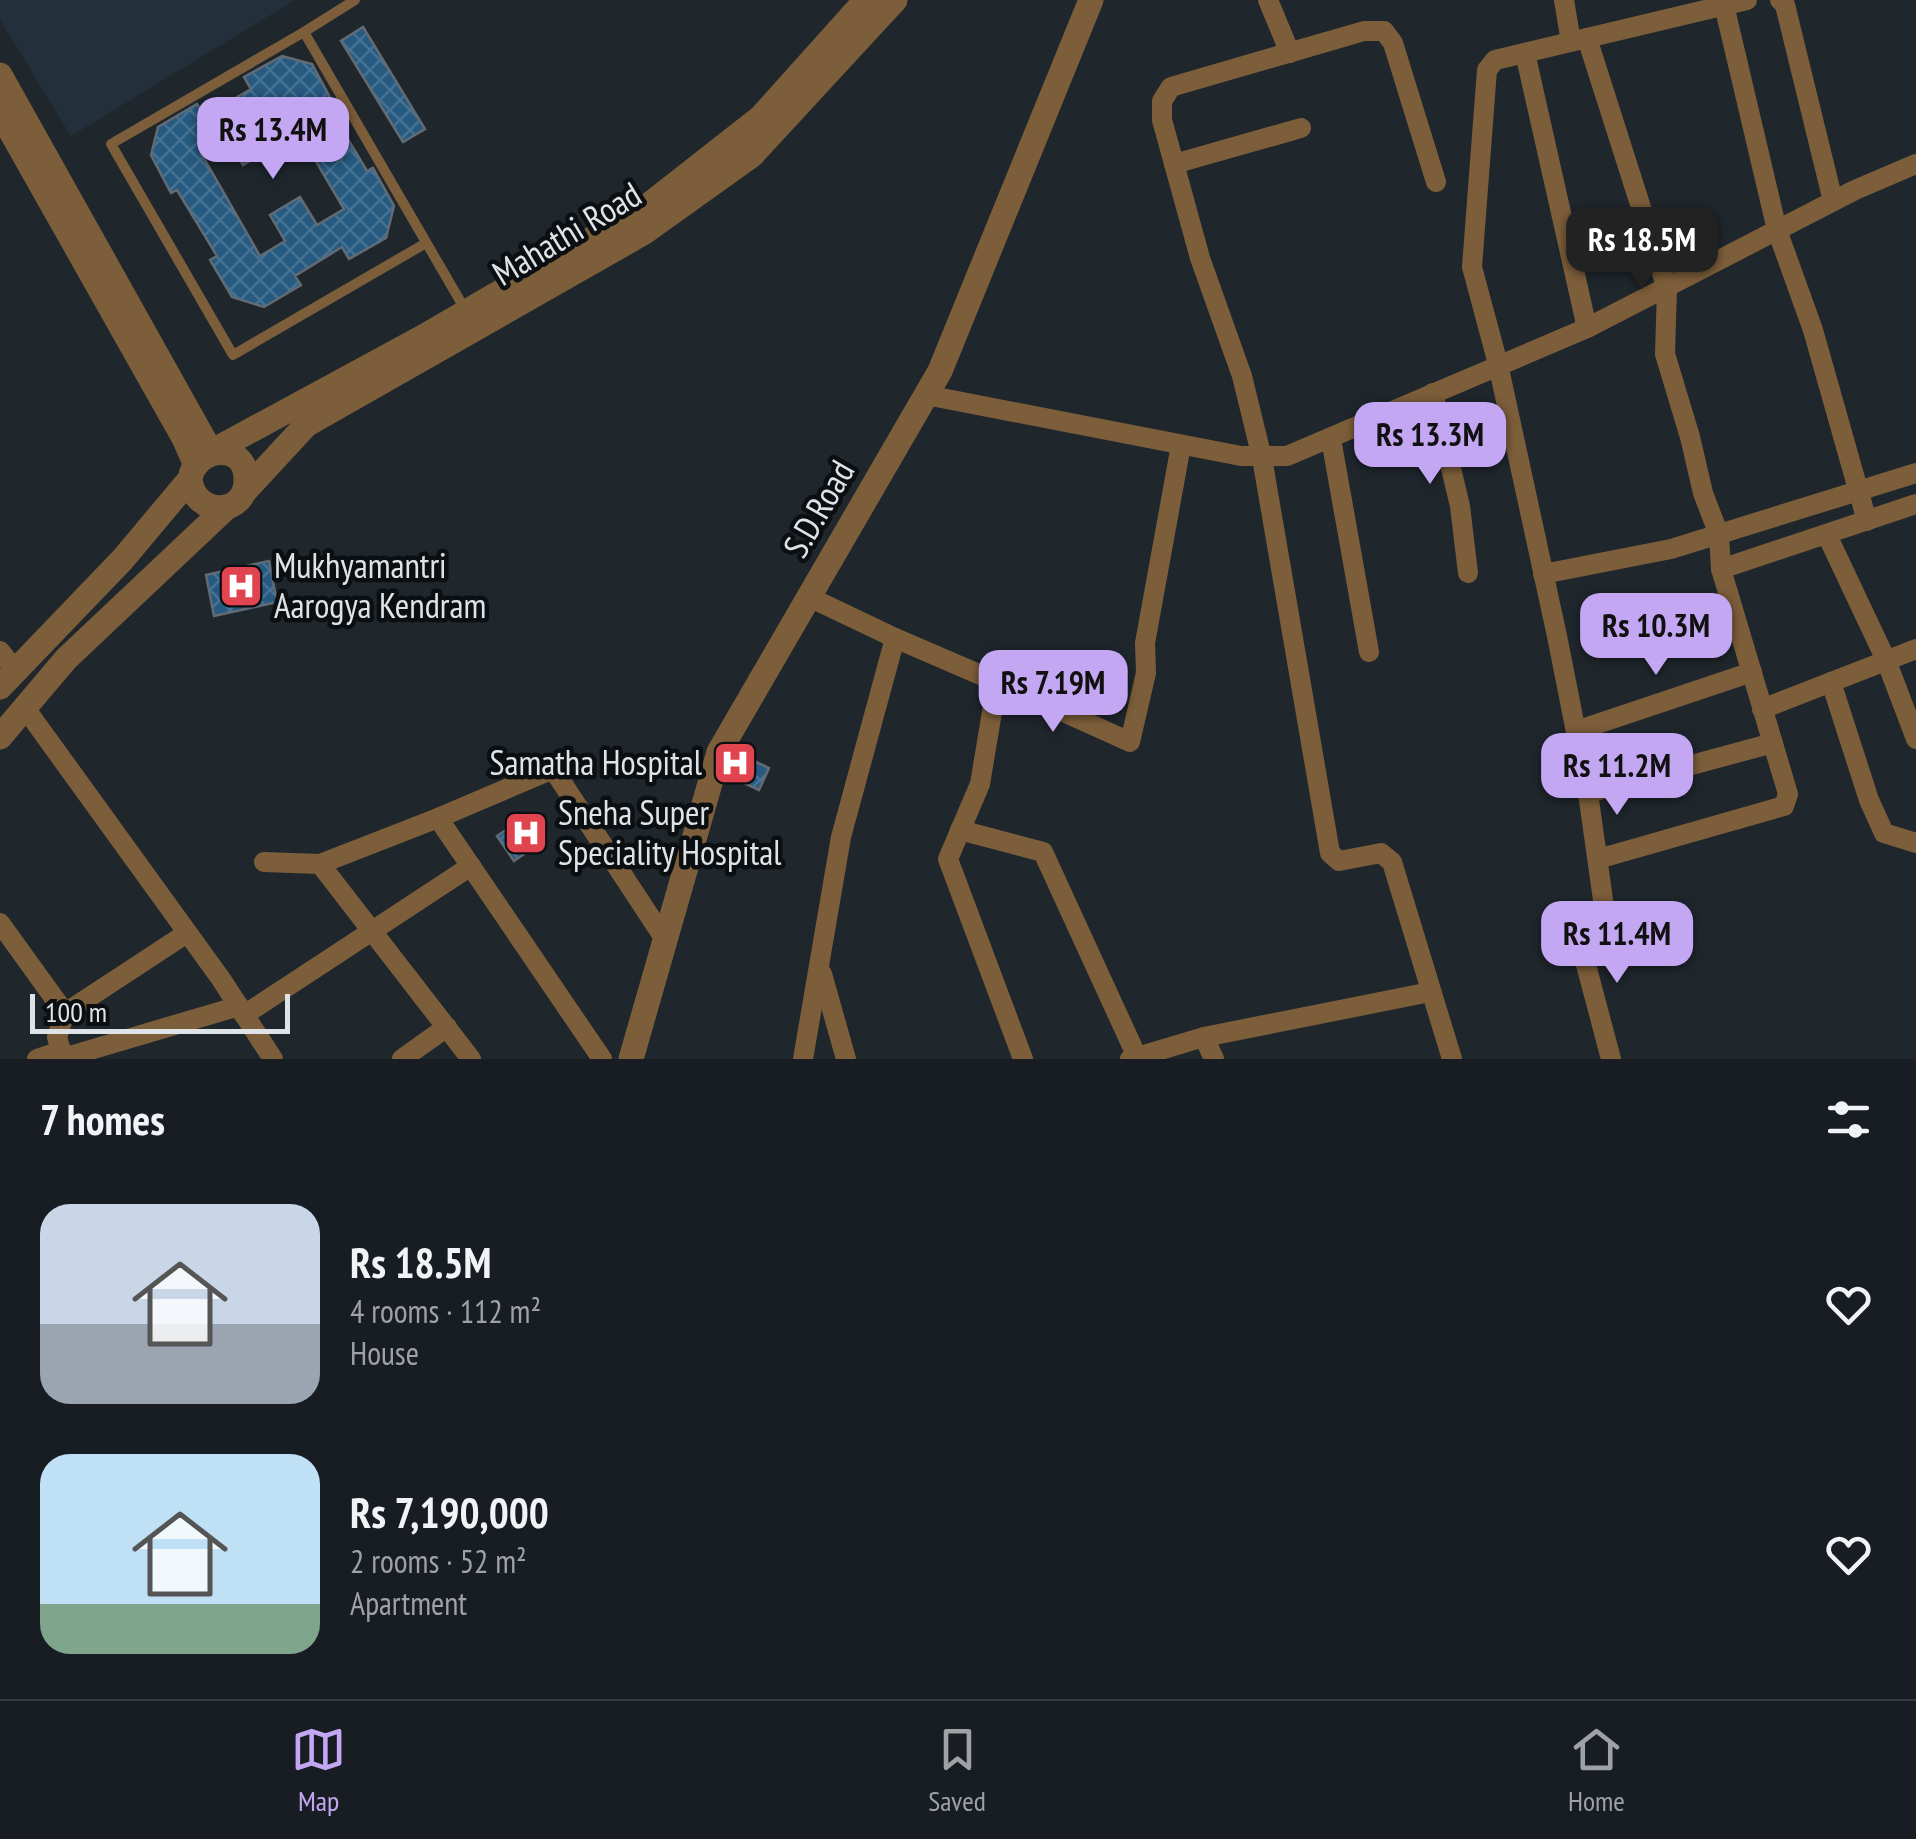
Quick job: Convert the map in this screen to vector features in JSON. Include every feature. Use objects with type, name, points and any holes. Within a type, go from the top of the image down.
[{"type":"street","name":"Mahathi Road","points":[[47,685],[10,667],[124,560],[198,465],[466,312],[637,225],[761,117],[866,0]]},
{"type":"street","name":"Mahathi Road","points":[[2,730],[47,685],[66,659],[236,500],[306,425],[752,155],[895,0]]},
{"type":"street","name":"S.D.Road","points":[[631,1059],[719,752],[940,371],[1090,0]]},
{"type":"street","points":[[1268,0],[1290,53]]},
{"type":"street","points":[[1564,0],[1667,289],[1665,354],[1703,493],[1719,534],[1722,570],[1788,794],[1784,806],[1598,859]]},
{"type":"street","points":[[1605,914],[1576,732],[1498,364],[1472,267],[1487,70],[1495,60],[1579,40],[1677,8],[1747,0]]},
{"type":"street","points":[[1786,2],[1833,201]]},
{"type":"street","points":[[1724,4],[1777,230],[1813,330],[1867,521]]},
{"type":"street","points":[[1436,182],[1393,43],[1384,30],[1364,31],[1171,87],[1162,101],[1162,120],[1200,258],[1242,376],[1262,458],[1330,853],[1339,861],[1381,852],[1387,855],[1452,1059]]},
{"type":"street","points":[[1525,53],[1587,328]]},
{"type":"street","points":[[0,75],[198,465],[190,488],[208,508],[236,500],[245,470],[240,461],[232,454],[198,465]]},
{"type":"street","points":[[0,112],[198,465]]},
{"type":"street","points":[[1174,164],[1301,128]]},
{"type":"street","points":[[926,395],[1262,458],[1286,456],[1587,328],[1833,201],[1916,164]]},
{"type":"street","points":[[1433,393],[1460,506],[1468,574]]},
{"type":"street","points":[[1331,439],[1369,652]]},
{"type":"street","points":[[809,597],[1130,742],[1146,673],[1146,643],[1181,444]]},
{"type":"street","points":[[1543,574],[1671,550],[1916,473]]},
{"type":"street","points":[[1722,570],[1867,521],[1913,512]]},
{"type":"street","points":[[1827,535],[1886,660],[1916,739]]},
{"type":"street","points":[[124,560],[145,582]]},
{"type":"street","points":[[803,1059],[841,837],[895,638]]},
{"type":"street","points":[[1762,708],[1916,650]]},
{"type":"street","points":[[1576,732],[1752,672]]},
{"type":"street","points":[[996,682],[980,784],[948,858],[1023,1059]]},
{"type":"street","points":[[1831,682],[1869,800],[1884,833],[1916,844]]},
{"type":"street","points":[[26,708],[273,1059]]},
{"type":"street","points":[[1588,793],[1772,744]]},
{"type":"street","points":[[264,862],[320,864],[554,768],[666,940]]},
{"type":"street","points":[[438,818],[602,1059]]},
{"type":"street","points":[[960,830],[1043,852],[1135,1058],[1204,1037],[1430,992]]},
{"type":"street","points":[[320,864],[471,1059]]},
{"type":"street","points":[[37,1059],[242,1010],[471,866]]},
{"type":"street","points":[[0,923],[65,1014]]},
{"type":"street","points":[[1576,927],[1611,1059]]},
{"type":"street","points":[[62,1056],[58,1037],[65,1014],[187,933]]},
{"type":"street","points":[[821,968],[846,1059]]},
{"type":"street","points":[[402,1059],[446,1028]]},
{"type":"street","points":[[1204,1037],[1214,1059]]},
{"type":"lane","points":[[354,0],[111,144],[233,355],[426,242]]},
{"type":"lane","points":[[304,32],[466,312]]},
{"type":"shaded area","points":[[0,0],[295,0],[71,136],[0,20]]},
{"type":"building","points":[[363,27],[425,129],[403,142],[341,41]]},
{"type":"building","points":[[282,56],[312,64],[333,103],[328,106],[367,171],[373,168],[394,206],[386,238],[349,259],[342,247],[295,276],[301,285],[264,307],[232,297],[210,260],[217,256],[177,190],[171,193],[151,155],[158,127],[197,104],[204,116],[251,89],[244,77]],"holes":[[[283,105],[344,209],[317,225],[300,197],[270,215],[285,241],[260,256],[201,153],[228,139],[243,165],[272,148],[256,120]]]},
{"type":"building","points":[[269,561],[277,602],[214,616],[206,575]]},
{"type":"building","points":[[737,753],[769,768],[759,790],[729,776]]},
{"type":"building","points":[[530,814],[546,839],[514,861],[497,836]]},
{"type":"place","name":"Mukhyamantri Aarogya Kendram","points":[[241,586]]},
{"type":"place","name":"Samatha Hospital","points":[[735,763]]},
{"type":"place","name":"Sneha Super Speciality Hospital","points":[[526,833]]}]
